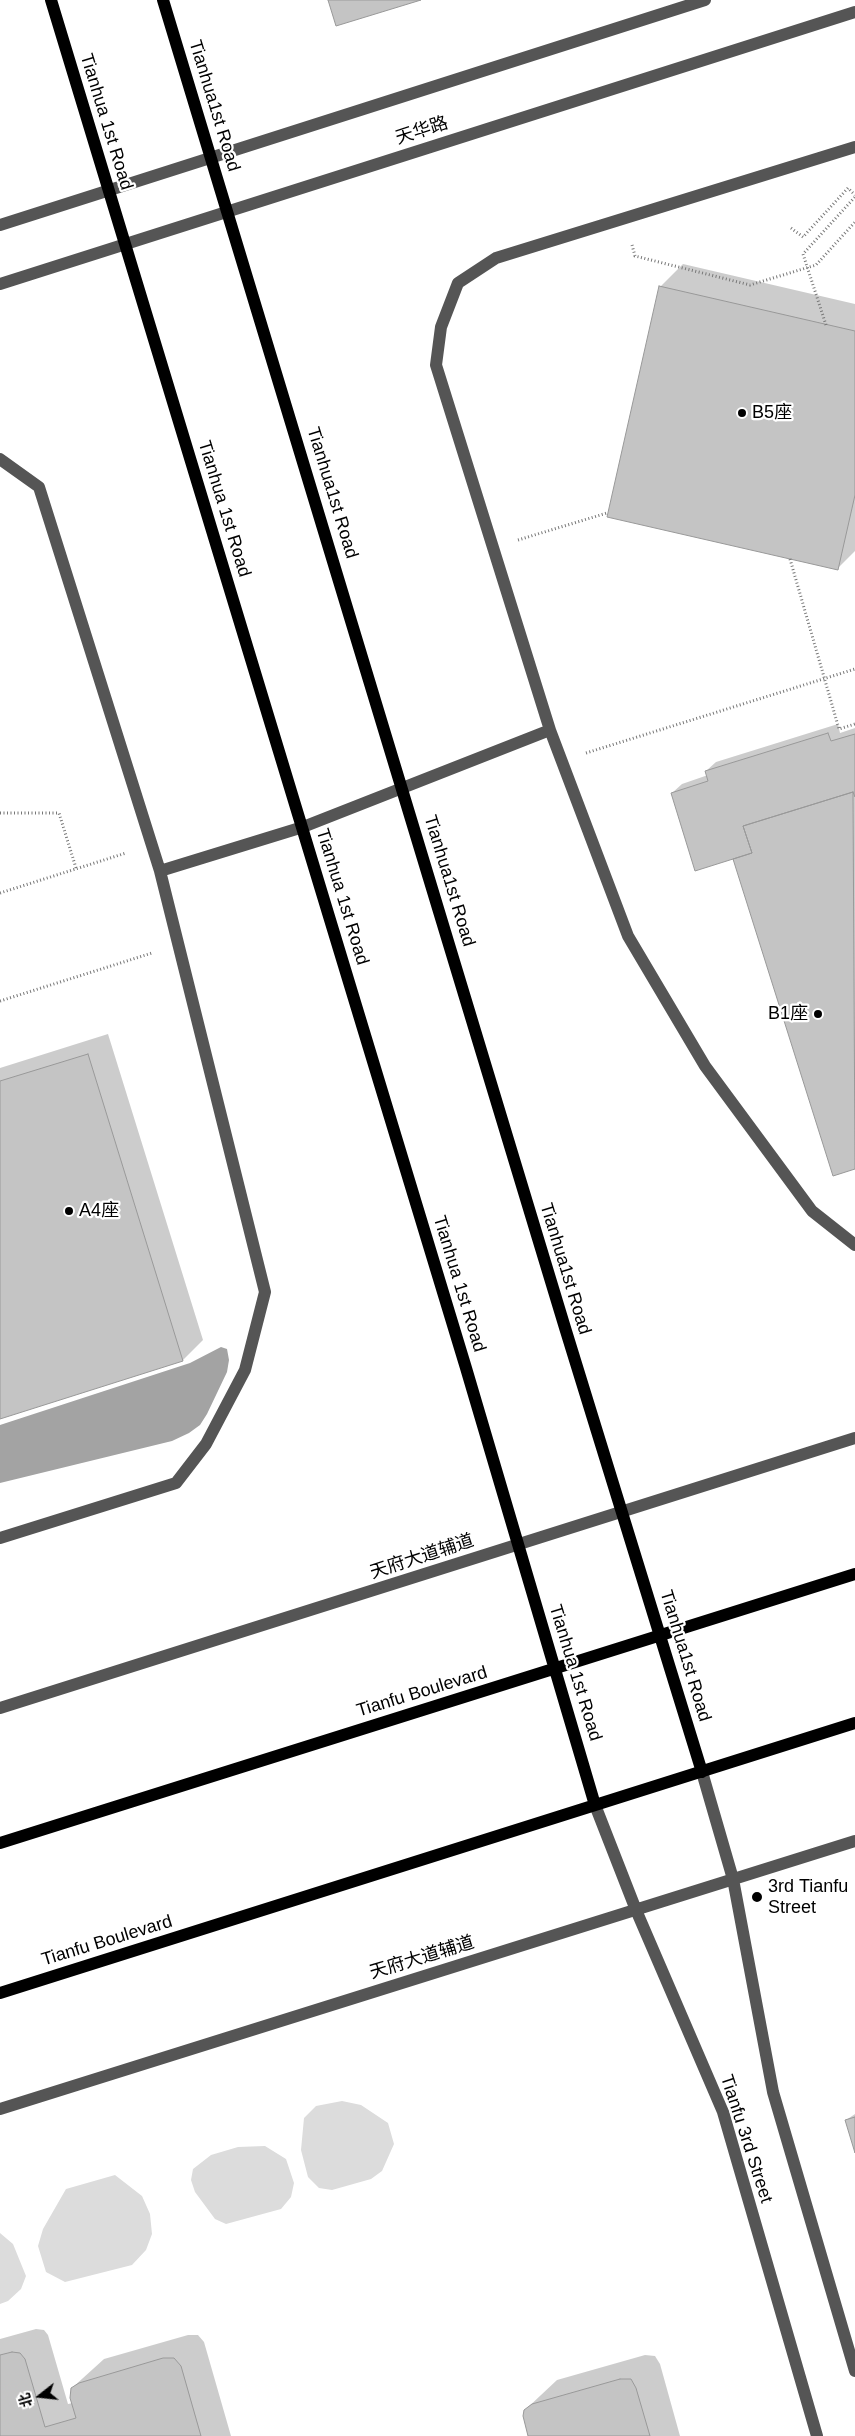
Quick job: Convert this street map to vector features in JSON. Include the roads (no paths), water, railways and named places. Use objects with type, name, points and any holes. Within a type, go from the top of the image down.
[{"type":"main road","name":"Tianhua 1st Road","points":[[51,0],[303,827],[556,1668],[595,1805]]},
{"type":"main road","name":"Tianhua1st Road","points":[[163,0],[403,787],[566,1331],[702,1772]]},
{"type":"main road","name":"Tianfu Boulevard","points":[[0,1843],[855,1574]]},
{"type":"main road","name":"Tianfu Boulevard","points":[[0,1993],[855,1724]]},
{"type":"street","points":[[0,225],[705,0]]},
{"type":"street","name":"天华路","points":[[0,284],[855,12]]},
{"type":"street","points":[[855,147],[496,258],[458,284],[441,327],[436,365],[550,730],[628,936],[705,1066],[812,1211],[855,1246]]},
{"type":"street","points":[[0,459],[39,487],[160,871],[265,1292],[245,1370],[206,1444],[176,1483],[0,1538]]},
{"type":"street","points":[[160,871],[303,827],[550,730]]},
{"type":"street","name":"天府大道辅道","points":[[0,1708],[855,1438]]},
{"type":"street","points":[[702,1772],[733,1880],[773,2092],[855,2371]]},
{"type":"street","name":"Tianfu 3rd Street","points":[[595,1805],[636,1910],[723,2112],[817,2436]]},
{"type":"street","name":"天府大道辅道","points":[[0,2109],[855,1841]]},
{"type":"place","name":"B5座","points":[[742,413]]},
{"type":"place","name":"B1座","points":[[818,1014]]},
{"type":"place","name":"A4座","points":[[69,1211]]},
{"type":"place","name":"3rd Tianfu Street","points":[[757,1897]]}]
